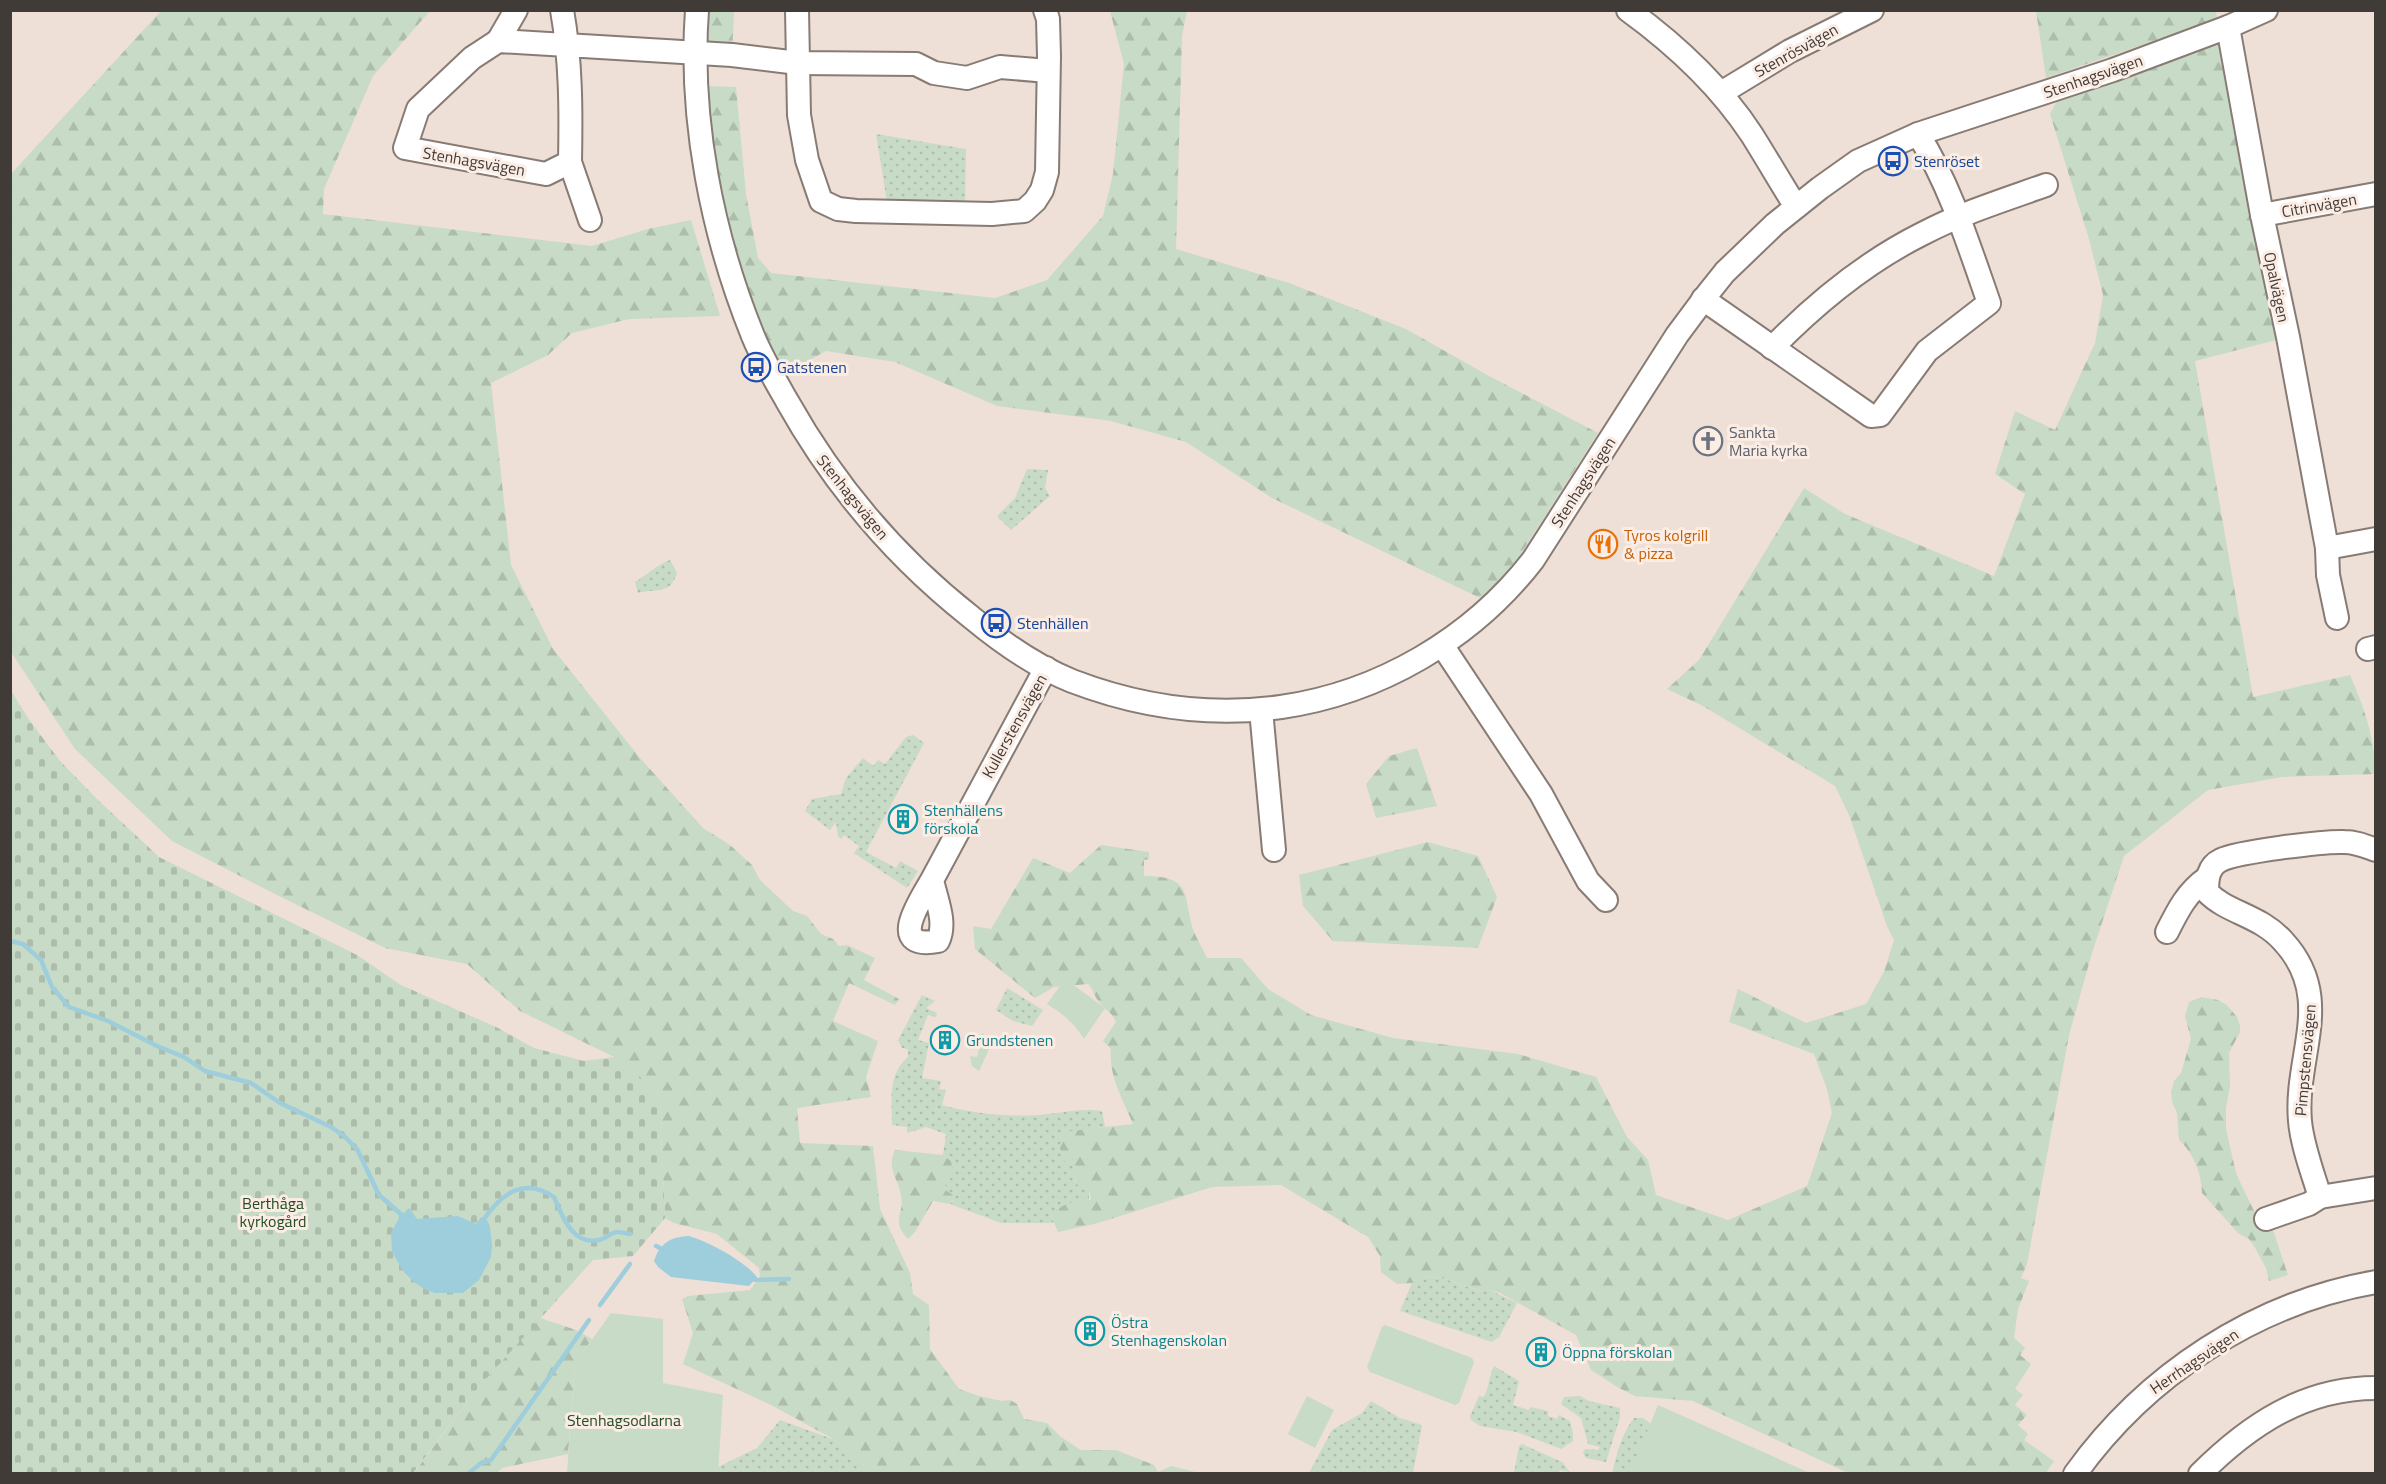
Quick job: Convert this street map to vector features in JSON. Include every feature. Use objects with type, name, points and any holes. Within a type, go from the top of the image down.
[{"type":"street","name":"Stenhagsvägen","points":[[516,10],[498,41],[472,58],[418,108],[405,148],[546,174],[570,162]]},
{"type":"street","points":[[562,10],[568,44],[571,107],[570,162],[590,220]]},
{"type":"street","name":"Stenhagsvägen","points":[[697,10],[694,53],[699,129],[712,200],[736,290],[755,340],[812,445],[873,525],[905,559],[984,628],[1046,668],[1071,680],[1129,700],[1156,706],[1219,712],[1261,710],[1311,702],[1358,688],[1399,670],[1442,645],[1511,588],[1533,560],[1677,335],[1703,299],[1725,272],[1775,224],[1858,161],[1918,134],[2113,70],[2228,27],[2266,10]]},
{"type":"street","points":[[797,10],[799,115],[807,160],[821,201],[838,209],[887,213],[992,214],[1024,211],[1035,201],[1042,190],[1047,172],[1048,19],[1045,10]]},
{"type":"street","points":[[1628,10],[1658,32],[1721,93],[1751,134],[1796,207]]},
{"type":"street","name":"Stenrösvägen","points":[[1721,93],[1790,51],[1872,10]]},
{"type":"street","name":"Opalvägen","points":[[2228,27],[2327,548],[2328,575],[2337,618]]},
{"type":"street","points":[[498,41],[732,55],[798,63],[916,64],[934,73],[967,78],[1000,67],[1048,71]]},
{"type":"street","points":[[1703,299],[1871,416],[1880,415],[1927,351],[1989,303],[1957,217],[1930,154],[1918,134]]},
{"type":"street","points":[[1772,348],[1794,325],[1859,273],[1919,235],[1957,217],[2046,185]]},
{"type":"street","name":"Citrinvägen","points":[[2262,215],[2376,194]]},
{"type":"street","points":[[2327,548],[2376,539]]},
{"type":"street","points":[[1442,645],[1541,794],[1588,881],[1606,900]]},
{"type":"street","name":"Kullerstensvägen","points":[[932,880],[1046,668]]},
{"type":"street","points":[[1261,710],[1274,850]]},
{"type":"street","points":[[2167,932],[2183,901],[2194,887],[2207,878],[2210,870],[2220,860],[2343,842],[2360,843],[2376,850]]},
{"type":"street","name":"Pimpstensvägen","points":[[2207,878],[2207,892],[2215,900],[2267,925],[2284,941],[2298,960],[2306,978],[2311,996],[2312,1016],[2301,1084],[2300,1123],[2320,1197]]},
{"type":"street","points":[[2266,1219],[2309,1204],[2320,1197],[2376,1188]]},
{"type":"street","name":"Herrhagsvägen","points":[[2075,1473],[2115,1423],[2147,1392],[2226,1336],[2307,1300],[2376,1282]]},
{"type":"street","points":[[2200,1473],[2233,1443],[2268,1419],[2301,1402],[2349,1388],[2376,1388]]},
{"type":"green space","points":[[2216,10],[2217,19],[2046,78],[2036,11]]},
{"type":"green space","points":[[161,11],[430,11],[373,76],[324,189],[323,214],[592,246],[648,229],[691,220],[720,316],[629,319],[572,333],[548,355],[491,383],[511,565],[553,649],[640,758],[703,828],[730,845],[752,865],[760,880],[793,911],[807,916],[821,934],[833,939],[839,946],[847,945],[875,958],[864,980],[899,999],[895,1005],[849,983],[833,1021],[878,1041],[866,1077],[871,1097],[797,1108],[800,1143],[873,1146],[880,1209],[910,1273],[913,1294],[929,1305],[930,1349],[959,1389],[1002,1401],[1010,1400],[1017,1404],[1024,1419],[1047,1423],[1061,1437],[1081,1450],[1116,1450],[1154,1465],[1158,1472],[1171,1466],[1199,1473],[872,1473],[835,1440],[773,1406],[683,1364],[693,1333],[682,1299],[688,1296],[750,1290],[760,1278],[759,1268],[717,1234],[674,1223],[665,1218],[662,1106],[614,1057],[520,1011],[467,964],[385,948],[172,841],[75,749],[11,652],[10,175]]},
{"type":"green space","points":[[709,11],[734,11],[732,55],[704,50]]},
{"type":"green space","points":[[1110,11],[1187,11],[1182,36],[1176,249],[1289,283],[1406,329],[1598,433],[1520,555],[1498,583],[1480,598],[1272,498],[1186,442],[1111,421],[997,406],[895,362],[826,351],[783,375],[755,317],[729,232],[717,174],[706,86],[736,87],[746,194],[758,258],[771,273],[995,298],[1047,280],[1103,216],[1113,174],[1124,64]]},
{"type":"green space","points":[[2219,41],[2231,49],[2288,337],[2195,361],[2253,697],[2350,675],[2368,723],[2375,774],[2282,777],[2208,790],[2124,856],[2092,953],[2069,1035],[2027,1264],[2021,1278],[2029,1281],[2018,1309],[2014,1338],[2025,1348],[2020,1355],[2031,1364],[2015,1389],[2023,1395],[2015,1405],[2027,1415],[2018,1425],[2028,1434],[2024,1440],[2054,1461],[2046,1473],[1848,1473],[1693,1401],[1635,1396],[1591,1370],[1576,1335],[1500,1293],[1490,1290],[1481,1291],[1442,1278],[1423,1276],[1412,1283],[1397,1284],[1381,1272],[1380,1256],[1368,1237],[1281,1185],[1212,1187],[1098,1223],[1058,1232],[1051,1216],[1055,1212],[1068,1204],[1091,1199],[1089,1190],[1077,1184],[1074,1167],[1065,1163],[1060,1148],[1062,1132],[1133,1124],[1114,1078],[1111,1049],[1103,1041],[1116,1022],[1097,1000],[1088,984],[1054,987],[1035,998],[975,949],[973,926],[991,929],[1033,858],[1070,873],[1101,845],[1149,852],[1149,859],[1144,860],[1144,876],[1160,877],[1179,884],[1184,891],[1194,932],[1207,958],[1241,958],[1268,989],[1311,1015],[1393,1038],[1518,1054],[1596,1077],[1627,1137],[1648,1160],[1656,1195],[1728,1220],[1807,1186],[1832,1113],[1827,1089],[1814,1054],[1729,1022],[1738,989],[1806,1023],[1866,1004],[1884,972],[1894,940],[1887,926],[1849,815],[1835,786],[1703,706],[1667,689],[1699,660],[1804,488],[1845,514],[1994,576],[2025,494],[1995,474],[2015,411],[2055,430],[2095,343],[2103,295],[2089,239],[2050,114],[2057,101]]},
{"type":"green space","points":[[876,134],[966,149],[965,206],[887,202]]},
{"type":"green space","points":[[1027,469],[1048,470],[1045,488],[1050,496],[1011,530],[997,516],[1015,498]]},
{"type":"green space","points":[[670,560],[677,573],[670,585],[661,590],[638,593],[635,582]]},
{"type":"green space","name":"Berthåga kyrkogård","points":[[10,689],[30,721],[60,761],[159,857],[357,955],[401,985],[498,1028],[534,1048],[584,1061],[614,1057],[644,1080],[662,1106],[665,1218],[633,1256],[593,1260],[477,1389],[413,1473],[11,1473]]},
{"type":"green space","points":[[913,735],[924,743],[866,852],[896,868],[900,861],[918,871],[907,888],[854,853],[859,846],[844,835],[841,839],[838,836],[836,822],[830,830],[805,811],[812,799],[841,794],[846,778],[863,758],[873,766],[878,760],[885,764],[906,737]]},
{"type":"green space","points":[[1417,748],[1437,806],[1376,818],[1366,784],[1389,756]]},
{"type":"green space","points":[[1428,842],[1478,856],[1497,897],[1478,948],[1333,941],[1303,906],[1299,875]]},
{"type":"green space","points":[[1065,979],[1105,1008],[1084,1039],[1068,1019],[1047,1004]]},
{"type":"green space","points":[[1007,988],[1043,1010],[1032,1026],[1013,1021],[996,1010]]},
{"type":"green space","points":[[922,995],[935,1001],[926,1008],[937,1013],[936,1017],[928,1015],[918,1040],[929,1043],[922,1078],[941,1081],[939,1089],[946,1090],[942,1105],[978,1113],[1016,1116],[1086,1110],[1102,1111],[1105,1127],[1062,1133],[1076,1172],[1075,1182],[1089,1189],[1089,1201],[1051,1216],[1054,1223],[1001,1223],[950,1204],[953,1201],[944,1190],[951,1161],[943,1155],[946,1134],[926,1127],[907,1133],[907,1127],[892,1125],[892,1088],[901,1064],[908,1057],[908,1049],[902,1048],[898,1040]]},
{"type":"green space","points":[[2201,997],[2218,1000],[2227,1005],[2237,1017],[2240,1026],[2240,1032],[2229,1053],[2230,1086],[2226,1108],[2226,1129],[2236,1173],[2256,1215],[2273,1230],[2288,1275],[2269,1281],[2266,1268],[2249,1239],[2238,1233],[2202,1193],[2196,1164],[2179,1140],[2177,1113],[2171,1092],[2174,1081],[2181,1073],[2191,1039],[2185,1016],[2189,1002]]},
{"type":"green space","points":[[983,1033],[990,1047],[979,1071],[972,1066],[970,1056],[977,1057],[979,1049],[972,1048],[974,1042]]},
{"type":"green space","points":[[895,1150],[943,1155],[951,1161],[954,1176],[947,1181],[944,1189],[954,1196],[950,1204],[933,1201],[915,1232],[908,1239],[899,1222],[902,1202],[892,1168]]},
{"type":"green space","points":[[1423,1276],[1442,1278],[1480,1291],[1490,1290],[1517,1303],[1499,1337],[1492,1342],[1400,1311],[1412,1283]]},
{"type":"green space","name":"Stenhagsodlarna","points":[[611,1313],[663,1319],[663,1383],[723,1395],[718,1473],[567,1473],[575,1363]]},
{"type":"green space","points":[[540,1318],[576,1330],[592,1339],[575,1363],[568,1454],[502,1468],[497,1473],[413,1474],[477,1389]]},
{"type":"green space","points":[[1385,1325],[1472,1358],[1474,1362],[1459,1403],[1455,1405],[1370,1372],[1367,1367],[1382,1327]]},
{"type":"green space","points":[[1494,1366],[1519,1381],[1513,1405],[1529,1410],[1530,1407],[1548,1411],[1548,1416],[1557,1419],[1559,1415],[1570,1421],[1573,1441],[1561,1449],[1517,1432],[1480,1426],[1471,1420],[1470,1416],[1479,1396],[1484,1397],[1486,1393]]},
{"type":"green space","points":[[1307,1396],[1334,1410],[1315,1448],[1288,1434]]},
{"type":"green space","points":[[1580,1396],[1589,1401],[1620,1408],[1620,1417],[1606,1462],[1586,1458],[1583,1453],[1585,1449],[1598,1450],[1600,1447],[1588,1444],[1581,1418],[1561,1404],[1564,1397]]},
{"type":"green space","points":[[1371,1401],[1400,1418],[1422,1425],[1413,1473],[1309,1473],[1332,1430],[1362,1413]]},
{"type":"green space","points":[[1658,1405],[1810,1473],[1630,1473]]},
{"type":"green space","points":[[1634,1418],[1643,1418],[1651,1424],[1630,1473],[1612,1474],[1623,1438]]},
{"type":"green space","points":[[780,1420],[835,1440],[872,1473],[718,1474],[718,1467],[757,1448]]},
{"type":"green space","points":[[1522,1444],[1562,1462],[1570,1472],[1560,1470],[1559,1473],[1514,1473],[1519,1446]]},
{"type":"water","points":[[409,1208],[417,1219],[458,1216],[476,1224],[481,1217],[487,1220],[490,1227],[491,1257],[479,1280],[463,1293],[435,1293],[426,1290],[403,1271],[392,1252],[391,1233],[399,1218]]},
{"type":"water","points":[[689,1236],[725,1252],[757,1277],[749,1286],[671,1277],[658,1267],[654,1261],[656,1255],[667,1242]]},
{"type":"waterway","points":[[10,941],[23,944],[41,960],[52,987],[69,1007],[108,1021],[184,1057],[205,1071],[251,1083],[280,1103],[331,1127],[344,1136],[357,1149],[379,1195],[402,1215]]},
{"type":"waterway","points":[[484,1219],[506,1195],[523,1188],[533,1188],[554,1197],[569,1228],[582,1238],[590,1241],[599,1240],[615,1232],[630,1234]]},
{"type":"waterway","points":[[656,1246],[660,1248]]},
{"type":"waterway","points":[[600,1305],[630,1264]]},
{"type":"waterway","points":[[755,1280],[789,1279]]},
{"type":"waterway","points":[[468,1474],[481,1463],[491,1460],[589,1320]]},
{"type":"place","name":"Stenröset","points":[[1893,161]]},
{"type":"place","name":"Gatstenen","points":[[756,367]]},
{"type":"place","name":"Sankta Maria kyrka","points":[[1708,441]]},
{"type":"place","name":"Tyros kolgrill & pizza","points":[[1603,544]]},
{"type":"place","name":"Stenhällen","points":[[996,623]]},
{"type":"place","name":"Stenhällens förskola","points":[[903,819]]},
{"type":"place","name":"Grundstenen","points":[[945,1040]]},
{"type":"place","name":"Östra Stenhagenskolan","points":[[1090,1331]]},
{"type":"place","name":"Öppna förskolan","points":[[1541,1352]]}]
